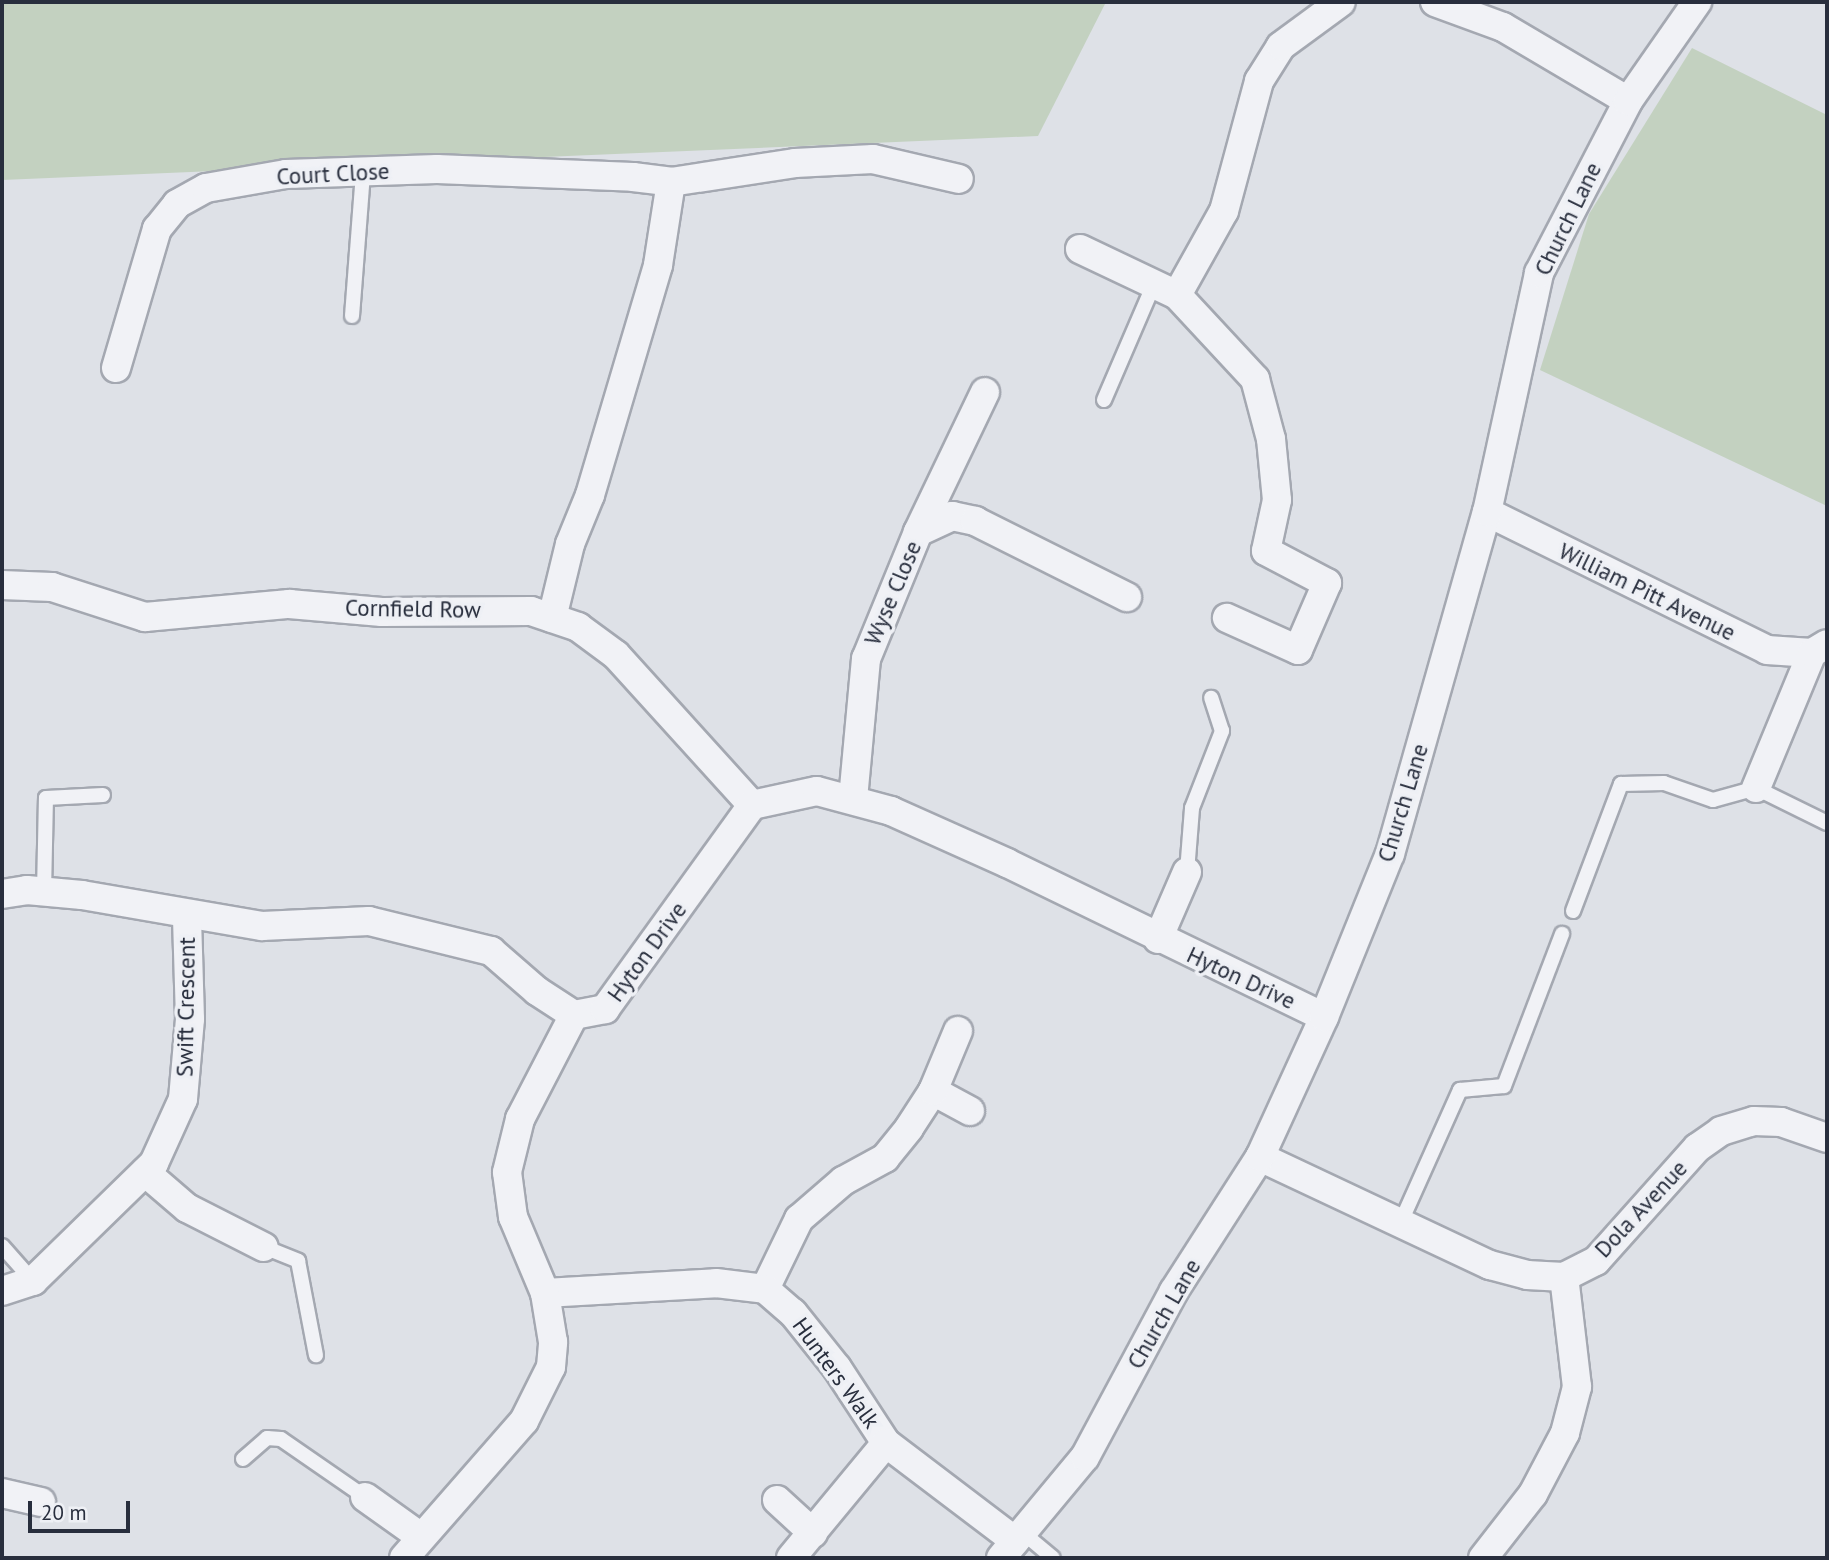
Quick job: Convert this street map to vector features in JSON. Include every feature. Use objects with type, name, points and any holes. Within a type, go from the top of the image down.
[{"type":"street","points":[[1165,289],[1224,211],[1259,81],[1281,46],[1341,2]]},
{"type":"street","points":[[1435,2],[1503,27],[1628,101]]},
{"type":"street","name":"Church Lane","points":[[1012,1544],[1085,1457],[1174,1291],[1260,1157],[1324,1017],[1390,854],[1487,512],[1539,273],[1628,101],[1697,2]]},
{"type":"street","name":"Court Close","points":[[116,368],[151,243],[177,204],[206,188],[245,180],[437,169],[633,177],[671,182],[795,163],[873,159],[959,179]]},
{"type":"street","points":[[552,618],[570,544],[590,495],[658,265],[671,182]]},
{"type":"street","points":[[1080,249],[1165,289],[1255,379],[1271,439],[1277,500],[1266,551],[1327,583],[1298,650],[1227,618]]},
{"type":"street","points":[[918,532],[985,393]]},
{"type":"street","name":"William Pitt Avenue","points":[[1487,512],[1767,650],[1820,649],[1756,788]]},
{"type":"street","name":"Wyse Close","points":[[853,799],[866,659],[918,532],[952,516],[975,522],[1127,597]]},
{"type":"street","name":"Cornfield Row","points":[[2,586],[52,587],[145,617],[289,604],[382,612],[531,611],[578,627],[616,655],[752,806]]},
{"type":"street","name":"Hyton Drive","points":[[574,1015],[605,1009],[752,806],[817,791],[891,811],[1007,863],[1158,939],[1324,1017]]},
{"type":"street","name":"Hyton Drive","points":[[1158,939],[1187,872]]},
{"type":"street","points":[[2,894],[44,892],[262,926],[369,921],[491,951],[537,991],[574,1015],[520,1119],[508,1172],[513,1217],[545,1293],[553,1342],[551,1367],[524,1421],[412,1548],[365,1497]]},
{"type":"street","name":"Swift Crescent","points":[[2,1291],[33,1281],[154,1163],[183,1099],[190,1019],[187,916]]},
{"type":"street","points":[[545,1293],[716,1283],[765,1289],[799,1219],[842,1181],[885,1158],[933,1091],[958,1031]]},
{"type":"street","points":[[933,1091],[970,1111]]},
{"type":"street","name":"Dola Avenue","points":[[1260,1157],[1490,1265],[1527,1275],[1564,1277],[1596,1261],[1697,1148],[1721,1131],[1754,1121],[1781,1122],[1827,1138]]},
{"type":"street","points":[[145,1172],[187,1208],[264,1247]]},
{"type":"street","points":[[1483,1558],[1533,1494],[1564,1433],[1577,1387],[1564,1277]]},
{"type":"street","name":"Hunters Walk","points":[[765,1289],[793,1313],[837,1368],[886,1443],[1012,1544]]},
{"type":"street","points":[[791,1558],[886,1443]]},
{"type":"street","points":[[2,1493],[41,1502]]},
{"type":"street","points":[[777,1500],[813,1532]]},
{"type":"lane","points":[[352,316],[363,172]]},
{"type":"lane","points":[[1104,400],[1165,289]]},
{"type":"lane","points":[[1187,872],[1192,808],[1222,731],[1211,698]]},
{"type":"lane","points":[[1573,911],[1621,784],[1664,783],[1713,800],[1756,788],[1827,823]]},
{"type":"lane","points":[[44,892],[46,798],[103,795]]},
{"type":"lane","points":[[1401,1224],[1460,1090],[1504,1086],[1562,934]]},
{"type":"lane","points":[[2,1246],[33,1281]]},
{"type":"lane","points":[[264,1247],[298,1261],[316,1355]]},
{"type":"lane","points":[[243,1459],[267,1438],[281,1439],[365,1497]]},
{"type":"lane","points":[[1012,1544],[1053,1558]]},
{"type":"green space","points":[[2,2],[1106,2],[1038,136],[2,180]]},
{"type":"green space","points":[[1692,48],[1827,115],[1827,506],[1540,370],[1589,214]]}]
